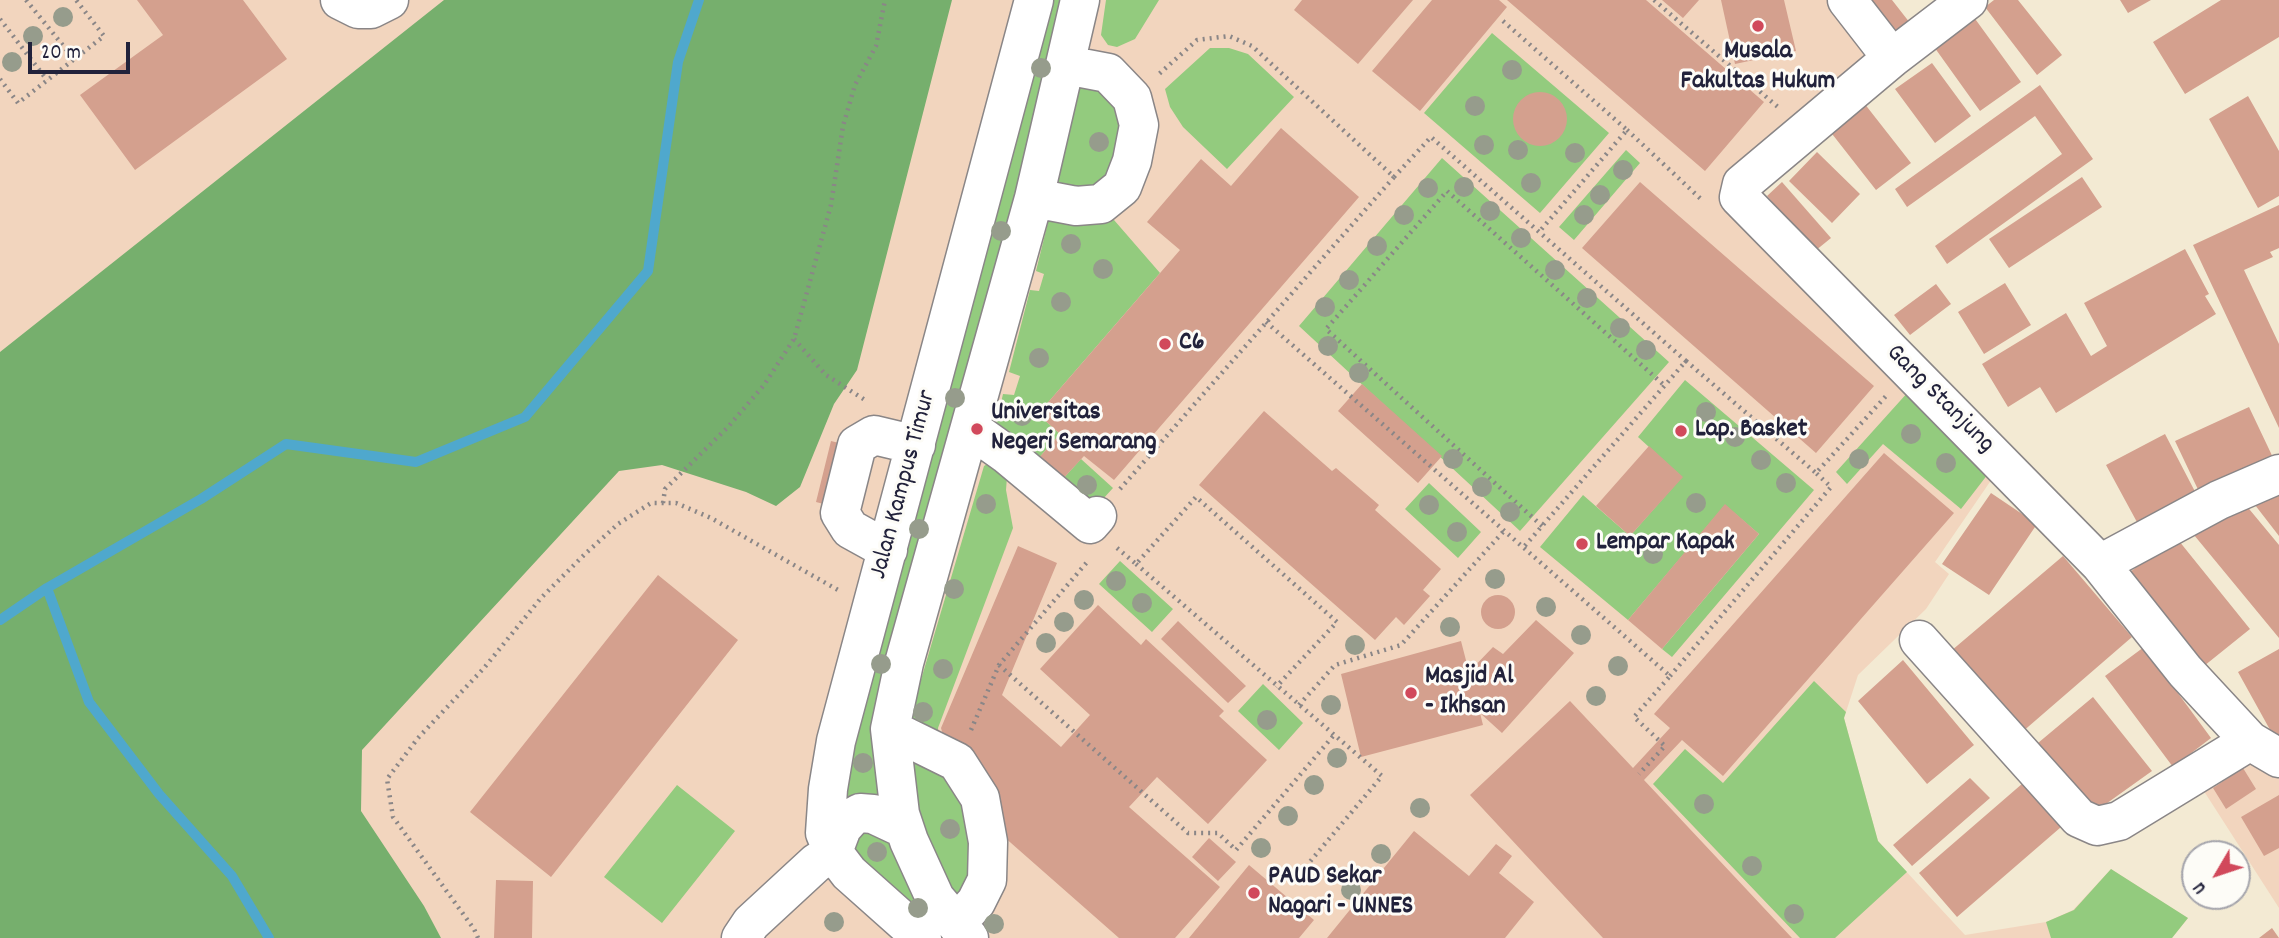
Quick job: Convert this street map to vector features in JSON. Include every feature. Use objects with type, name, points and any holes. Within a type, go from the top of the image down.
[{"type":"street","points":[[340,0],[358,9],[371,9],[389,0]]},
{"type":"street","name":"Jalan Kampus Timur","points":[[949,933],[849,873],[833,852],[825,833],[828,789],[836,741],[1034,0]]},
{"type":"street","name":"Jalan Kampus Timur","points":[[949,933],[905,830],[894,778],[890,729],[904,663],[1034,198],[1080,0]]},
{"type":"street","points":[[1847,0],[1892,58],[1968,0]]},
{"type":"street","name":"Gang Stanjung","points":[[1892,58],[1742,184],[1739,197],[2100,564],[2185,671],[2264,750]]},
{"type":"street","points":[[1034,198],[1076,206],[1101,204],[1122,187],[1139,125],[1132,98],[1108,73],[1066,65]]},
{"type":"street","points":[[971,429],[1098,526]]},
{"type":"street","points":[[888,550],[850,529],[839,513],[858,445],[874,435],[916,444]]},
{"type":"street","points":[[2100,564],[2219,500],[2279,474]]},
{"type":"street","points":[[1919,640],[2079,818],[2097,826],[2119,821],[2264,750]]},
{"type":"street","points":[[890,729],[957,762],[980,798],[988,842],[986,880],[976,902],[949,933]]},
{"type":"street","points":[[741,938],[751,923],[816,863],[833,852],[842,828],[850,818],[860,813],[887,820],[905,830]]},
{"type":"path","points":[[26,0],[74,59]]},
{"type":"path","points":[[0,79],[18,103],[104,36],[76,0]]},
{"type":"path","points":[[663,503],[665,489],[728,427],[764,385],[794,339],[831,205],[844,126],[855,85],[876,46],[885,0]]},
{"type":"path","points":[[1654,0],[1780,107],[1771,117]]},
{"type":"path","points":[[0,19],[47,80]]},
{"type":"path","points":[[1503,21],[1627,130],[1539,232]]},
{"type":"path","points":[[1132,98],[1197,40],[1229,36],[1252,46],[1273,63],[1394,177]]},
{"type":"path","points":[[957,762],[999,665],[1098,526],[1266,322],[1431,137],[1831,487],[1634,717],[1665,746],[1639,774]]},
{"type":"path","points":[[1699,197],[1708,187]]},
{"type":"path","points":[[1542,526],[1326,329],[1447,191],[1665,386]]},
{"type":"path","points":[[1266,322],[1670,676]]},
{"type":"path","points":[[794,339],[827,375],[855,397],[877,405]]},
{"type":"path","points":[[1522,549],[1686,361]]},
{"type":"path","points":[[1816,473],[1911,372]]},
{"type":"path","points":[[1136,565],[1196,497],[1337,622],[1276,687]]},
{"type":"path","points":[[478,938],[393,817],[387,779],[418,738],[484,668],[541,598],[618,524],[651,503],[676,503],[711,518],[813,574],[872,613]]},
{"type":"path","points":[[1098,526],[1136,565],[1382,776],[1308,864]]},
{"type":"path","points":[[1298,705],[1335,665],[1401,645],[1503,532]]},
{"type":"path","points":[[999,665],[1188,833],[1218,833],[1236,850],[1334,735]]},
{"type":"shaded area","name":"Universitas Negeri Semarang","points":[[0,0],[1830,0],[1874,57],[1731,193],[1996,473],[1935,562],[1949,574],[1926,609],[1858,675],[1844,718],[1878,841],[1965,935],[2046,922],[2073,910],[2111,869],[2188,918],[2172,938],[142,938],[0,502]]},
{"type":"shaded area","points":[[2247,752],[2279,776],[2279,908],[2251,864],[2251,840],[2235,840],[2200,785]]},
{"type":"green space","points":[[444,0],[952,0],[857,370],[834,404],[800,487],[776,506],[746,492],[662,465],[619,471],[362,750],[361,811],[424,906],[441,938],[0,938],[0,352]]},
{"type":"green space","points":[[1034,0],[1080,0],[1066,65],[1132,98],[1101,205],[1160,273],[1038,414],[1060,434],[1037,460],[996,424],[1003,394],[1014,395],[1020,376],[1009,372],[1030,290],[1039,291],[1044,274],[1036,271],[1053,202],[904,663],[900,814],[824,818]]},
{"type":"green space","points":[[1106,0],[1159,0],[1135,39],[1117,47],[1108,45],[1101,35]]},
{"type":"green space","points":[[1492,33],[1609,133],[1540,213],[1424,113]]},
{"type":"green space","points":[[1210,48],[1229,48],[1248,54],[1294,97],[1227,169],[1183,127],[1170,107],[1165,89]]},
{"type":"green space","points":[[1626,150],[1640,163],[1574,240],[1559,227]]},
{"type":"green space","points":[[1442,158],[1669,362],[1520,531],[1299,326]]},
{"type":"green space","points":[[1685,380],[1814,490],[1672,657],[1662,649],[1759,534],[1725,505],[1628,620],[1540,547],[1583,495],[1630,536],[1682,477],[1638,437]]},
{"type":"green space","points":[[1909,391],[1988,474],[1961,509],[1883,444],[1847,484],[1836,472]]},
{"type":"green space","points":[[1081,459],[1113,488],[1092,511],[1060,482]]},
{"type":"green space","points":[[989,463],[1007,477],[1006,490],[1013,528],[938,728],[940,745],[910,717],[984,466]]},
{"type":"green space","points":[[1429,483],[1481,532],[1458,558],[1405,509]]},
{"type":"green space","points":[[1120,561],[1173,609],[1152,632],[1099,584]]},
{"type":"green space","points":[[1814,681],[1846,712],[1844,718],[1878,841],[1907,872],[1835,938],[1800,938],[1653,784],[1685,749],[1723,783]]},
{"type":"green space","points":[[1263,684],[1303,723],[1279,750],[1238,711]]},
{"type":"green space","points":[[908,748],[954,770],[980,824],[963,906],[951,890],[926,834],[916,801]]},
{"type":"green space","points":[[677,785],[735,831],[662,923],[604,877]]},
{"type":"green space","points":[[873,814],[961,938],[922,938],[849,873],[851,818]]},
{"type":"green space","points":[[2111,869],[2188,918],[2172,938],[2051,938],[2046,922],[2074,910]]},
{"type":"building","points":[[137,0],[243,0],[287,59],[135,170],[80,95],[163,35]]},
{"type":"building","points":[[1302,0],[1413,0],[1358,64],[1294,10]]},
{"type":"building","points":[[1432,0],[1499,0],[1507,7],[1420,111],[1372,71]]},
{"type":"building","points":[[1507,0],[1646,0],[1764,102],[1705,171]]},
{"type":"building","points":[[1662,0],[1699,0],[1683,18]]},
{"type":"building","name":"Musala Fakultas Hukum","points":[[1721,0],[1784,0],[1796,51],[1735,64]]},
{"type":"building","points":[[1858,0],[1892,0],[1910,23],[1889,39]]},
{"type":"building","points":[[1994,0],[2018,0],[2062,55],[2037,75],[1985,7]]},
{"type":"building","points":[[2120,0],[2151,0],[2128,13]]},
{"type":"building","points":[[2221,0],[2279,0],[2279,37],[2185,94],[2153,42]]},
{"type":"building","points":[[1973,16],[2021,82],[1980,111],[1932,44]]},
{"type":"building","points":[[1932,63],[1971,116],[1935,143],[1895,89]]},
{"type":"building","points":[[2040,85],[2093,159],[1947,264],[1935,246],[2062,154],[2035,116],[1907,207],[1895,189]]},
{"type":"building","points":[[1540,92],[1559,100],[1567,119],[1559,138],[1540,146],[1521,138],[1513,119],[1521,100]]},
{"type":"building","points":[[2248,96],[2279,151],[2279,196],[2258,208],[2209,119]]},
{"type":"building","points":[[1864,103],[1911,163],[1876,190],[1829,130]]},
{"type":"building","name":"C6","points":[[1281,128],[1359,197],[1114,480],[1084,456],[1060,482],[1037,460],[1060,434],[1038,414],[1180,250],[1147,222],[1201,159],[1231,186]]},
{"type":"building","points":[[1817,152],[1860,194],[1832,223],[1789,181]]},
{"type":"building","points":[[2082,177],[2102,207],[2009,268],[1989,239]]},
{"type":"building","points":[[1640,182],[1874,386],[1816,453],[1582,248]]},
{"type":"building","points":[[1782,182],[1831,238],[1815,251],[1767,196]]},
{"type":"building","points":[[2279,205],[2279,248],[2270,252],[2273,257],[2244,270],[2279,344],[2279,428],[2193,245]]},
{"type":"building","points":[[2185,249],[2209,294],[2205,296],[2216,314],[2056,413],[2040,387],[2008,407],[1982,364],[2066,313],[2091,356],[2107,346],[2084,303]]},
{"type":"building","points":[[2005,283],[2031,325],[1984,354],[1958,312]]},
{"type":"building","points":[[1936,284],[1951,304],[1910,335],[1894,315]]},
{"type":"building","points":[[1362,384],[1442,456],[1418,483],[1338,411]]},
{"type":"building","points":[[2249,407],[2277,466],[2203,500],[2175,441]]},
{"type":"building","points":[[1264,411],[1332,471],[1336,468],[1379,505],[1375,510],[1441,569],[1423,590],[1430,596],[1404,625],[1396,617],[1375,640],[1199,485]]},
{"type":"building","points":[[2165,434],[2202,505],[2144,535],[2106,465]]},
{"type":"building","points":[[831,441],[851,446],[835,507],[816,502]]},
{"type":"building","points":[[1649,446],[1683,477],[1630,536],[1596,506]]},
{"type":"building","points":[[1884,453],[1954,513],[1723,776],[1682,740],[1644,780],[1792,938],[1603,938],[1470,795],[1570,701],[1633,768],[1670,728],[1654,714]]},
{"type":"building","points":[[2279,486],[2279,536],[2255,505]]},
{"type":"building","points":[[1991,493],[2037,524],[1989,595],[1942,564]]},
{"type":"building","points":[[2240,498],[2279,545],[2279,638],[2194,535]]},
{"type":"building","points":[[1725,504],[1759,534],[1662,649],[1628,620]]},
{"type":"building","points":[[2175,536],[2250,629],[2199,670],[2124,577]]},
{"type":"building","points":[[1018,546],[1057,563],[1002,695],[1061,747],[1090,715],[1040,669],[1098,605],[1141,645],[1146,639],[1224,711],[1219,716],[1267,760],[1208,824],[1157,777],[1129,807],[1220,887],[1175,938],[1119,938],[961,799],[941,728]]},
{"type":"building","points":[[2063,556],[2132,637],[2021,733],[1951,651]]},
{"type":"building","points":[[658,575],[738,640],[551,877],[470,812]]},
{"type":"building","points":[[1498,595],[1510,600],[1515,612],[1510,624],[1498,629],[1486,624],[1481,612],[1486,600]]},
{"type":"building","name":"Masjid Al - Ikhsan","points":[[1536,620],[1574,653],[1502,733],[1480,713],[1483,725],[1361,757],[1341,674],[1461,641],[1469,672],[1493,647],[1503,654]]},
{"type":"building","points":[[1178,621],[1246,686],[1228,703],[1161,639]]},
{"type":"building","points":[[2144,647],[2211,738],[2173,767],[2105,676]]},
{"type":"building","points":[[2279,649],[2279,746],[2238,672]]},
{"type":"building","points":[[1903,660],[1974,745],[1927,784],[1858,701]]},
{"type":"building","points":[[2093,697],[2152,771],[2096,811],[2038,743]]},
{"type":"building","points":[[2243,768],[2256,789],[2226,809],[2213,788]]},
{"type":"building","points":[[2030,777],[2068,821],[1957,917],[1919,873]]},
{"type":"building","points":[[1970,778],[1990,798],[1912,866],[1893,845]]},
{"type":"building","points":[[2279,795],[2279,848],[2264,856],[2241,817]]},
{"type":"building","points":[[1414,831],[1469,876],[1496,844],[1512,856],[1499,873],[1534,902],[1505,938],[1327,938]]},
{"type":"building","points":[[1209,838],[1236,862],[1218,881],[1192,857]]},
{"type":"building","name":"PAUD Sekar Nagari - UNNES","points":[[1249,865],[1314,920],[1299,938],[1189,938]]},
{"type":"building","points":[[496,880],[533,881],[532,938],[494,938]]},
{"type":"building","points":[[2272,928],[2279,938],[2259,938]]},
{"type":"waterway","points":[[0,620],[47,588],[201,499],[286,444],[416,462],[525,417],[648,271],[678,62],[699,0]]},
{"type":"waterway","points":[[47,588],[89,702],[159,794],[232,876],[269,938]]},
{"type":"place","name":"Musala Fakultas Hukum","points":[[1758,26]]},
{"type":"place","name":"C6","points":[[1165,344]]},
{"type":"place","name":"Universitas Negeri Semarang","points":[[977,429]]},
{"type":"place","name":"Lap. Basket","points":[[1681,431]]},
{"type":"place","name":"Lempar Kapak","points":[[1582,544]]},
{"type":"place","name":"Masjid Al - Ikhsan","points":[[1411,693]]},
{"type":"place","name":"PAUD Sekar Nagari - UNNES","points":[[1254,893]]}]
